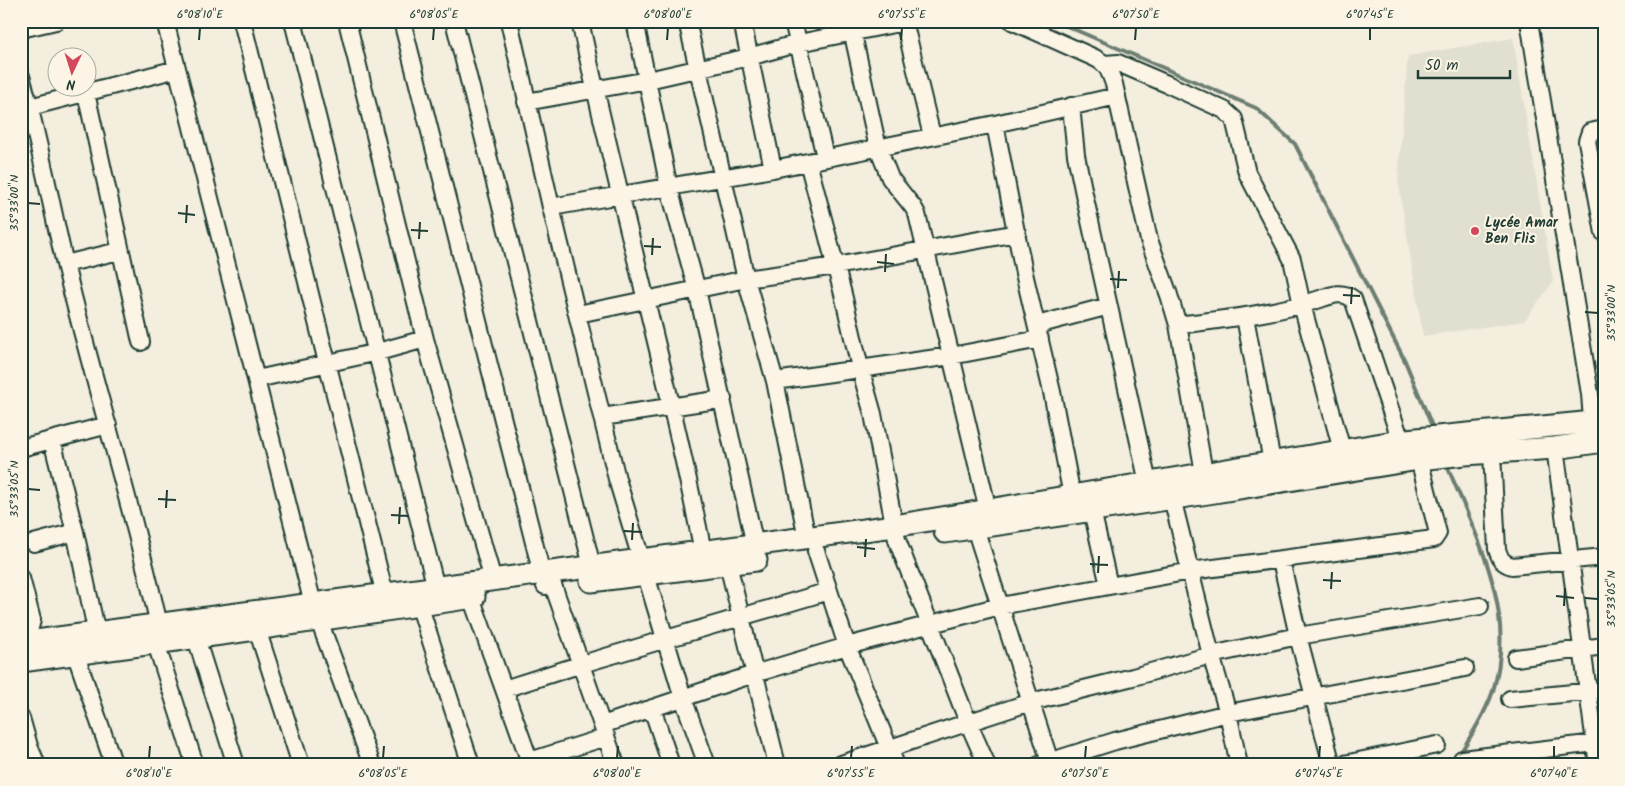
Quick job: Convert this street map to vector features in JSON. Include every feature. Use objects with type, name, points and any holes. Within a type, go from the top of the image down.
[{"type":"main road","points":[[895,533],[988,510],[1148,484],[1206,484],[1423,459],[1464,444],[1492,453],[1555,448],[1598,432]]},
{"type":"main road","points":[[23,649],[72,645],[156,632],[317,612],[493,580],[546,581],[592,566],[643,567],[728,564],[811,545],[895,533],[975,528],[1172,498],[1206,484],[1272,462],[1404,440],[1464,444],[1598,432]]},
{"type":"main road","points":[[72,645],[97,634],[156,632],[196,638],[257,629],[385,594],[471,597],[546,581],[643,567],[703,552],[755,545],[811,545]]},
{"type":"street","points":[[21,29],[56,21]]},
{"type":"street","points":[[165,21],[317,612],[372,765]]},
{"type":"street","points":[[242,21],[385,594]]},
{"type":"street","points":[[293,21],[378,352],[423,594],[471,765]]},
{"type":"street","points":[[347,21],[425,339],[493,580]]},
{"type":"street","points":[[402,21],[546,581],[582,664],[616,765]]},
{"type":"street","points":[[454,21],[592,566]]},
{"type":"street","points":[[509,21],[526,102],[617,479],[683,698],[707,765]]},
{"type":"street","points":[[580,21],[619,196],[688,473],[703,552]]},
{"type":"street","points":[[635,21],[669,188],[697,290],[755,545]]},
{"type":"street","points":[[687,21],[746,279],[775,381],[811,545],[847,646],[896,765]]},
{"type":"street","points":[[742,21],[773,169]]},
{"type":"street","points":[[794,21],[825,157]]},
{"type":"street","points":[[526,102],[698,70],[852,27],[904,21],[932,136]]},
{"type":"street","points":[[1012,21],[1105,64],[1118,63],[1167,84],[1224,110],[1234,119],[1248,173],[1292,259],[1302,305],[1342,450]]},
{"type":"street","points":[[1530,21],[1597,393],[1598,432]]},
{"type":"street","points":[[852,27],[878,148],[890,178],[917,214],[988,510]]},
{"type":"street","points":[[1105,64],[1110,73],[1117,96],[1149,240],[1170,295],[1178,325],[1206,484]]},
{"type":"street","points":[[98,90],[177,69]]},
{"type":"street","points":[[48,92],[25,92],[65,264],[148,573],[156,632],[195,765]]},
{"type":"street","points":[[551,207],[773,169],[995,124],[1117,96]]},
{"type":"street","points":[[87,98],[140,342]]},
{"type":"street","points":[[1071,106],[1078,162],[1148,484]]},
{"type":"street","points":[[995,124],[1072,496]]},
{"type":"street","points":[[1604,129],[1590,132],[1587,141],[1604,233]]},
{"type":"street","points":[[808,162],[873,414],[895,533],[968,722],[987,765]]},
{"type":"street","points":[[578,314],[746,279],[926,251],[1017,233]]},
{"type":"street","points":[[65,264],[120,251]]},
{"type":"street","points":[[1178,325],[1245,317],[1302,305],[1338,294],[1347,294],[1353,299],[1404,440]]},
{"type":"street","points":[[775,381],[951,356],[1038,332],[1109,306]]},
{"type":"street","points":[[1245,317],[1272,462]]},
{"type":"street","points":[[257,379],[328,364],[425,339]]},
{"type":"street","points":[[602,417],[723,399]]},
{"type":"street","points":[[21,448],[108,425]]},
{"type":"street","points":[[52,440],[75,532],[97,634]]},
{"type":"street","points":[[1555,448],[1587,692],[1599,742],[1598,765]]},
{"type":"street","points":[[1492,453],[1497,550],[1499,558],[1504,564],[1512,566],[1604,557]]},
{"type":"street","points":[[471,597],[530,763],[652,708],[847,646],[1000,606],[1191,571],[1434,539],[1438,533],[1423,459]]},
{"type":"street","points":[[1172,498],[1211,654],[1228,713],[1239,765]]},
{"type":"street","points":[[1092,510],[1109,586]]},
{"type":"street","points":[[975,528],[1031,702],[1046,763],[1115,741],[1228,713],[1465,668]]},
{"type":"street","points":[[34,543],[75,532]]},
{"type":"street","points":[[1281,560],[1298,636],[1332,765]]},
{"type":"street","points":[[728,564],[777,765]]},
{"type":"street","points":[[21,578],[32,620],[23,649]]},
{"type":"street","points":[[504,689],[665,639],[829,592]]},
{"type":"street","points":[[838,765],[1031,702],[1133,677],[1211,654],[1298,636],[1480,606]]},
{"type":"street","points":[[257,629],[300,765]]},
{"type":"street","points":[[196,638],[236,765]]},
{"type":"street","points":[[72,645],[114,765]]},
{"type":"street","points":[[1516,658],[1604,646]]},
{"type":"street","points":[[1510,699],[1604,690]]},
{"type":"street","points":[[652,708],[670,765]]},
{"type":"street","points":[[21,718],[29,746],[38,765]]},
{"type":"street","points":[[1462,759],[1599,742]]},
{"type":"street","points":[[1339,765],[1437,745]]},
{"type":"shaded area","name":"Lycée Amar Ben Flis","points":[[1513,38],[1553,282],[1524,321],[1423,336],[1398,179],[1408,56]]},
{"type":"waterway","points":[[1055,21],[1256,108],[1295,144],[1405,361],[1434,431]]},
{"type":"waterway","points":[[1446,463],[1481,546],[1497,602],[1500,631],[1499,661],[1493,691],[1480,720],[1453,765]]},
{"type":"place","name":"Lycée Amar Ben Flis","points":[[1475,231]]}]
